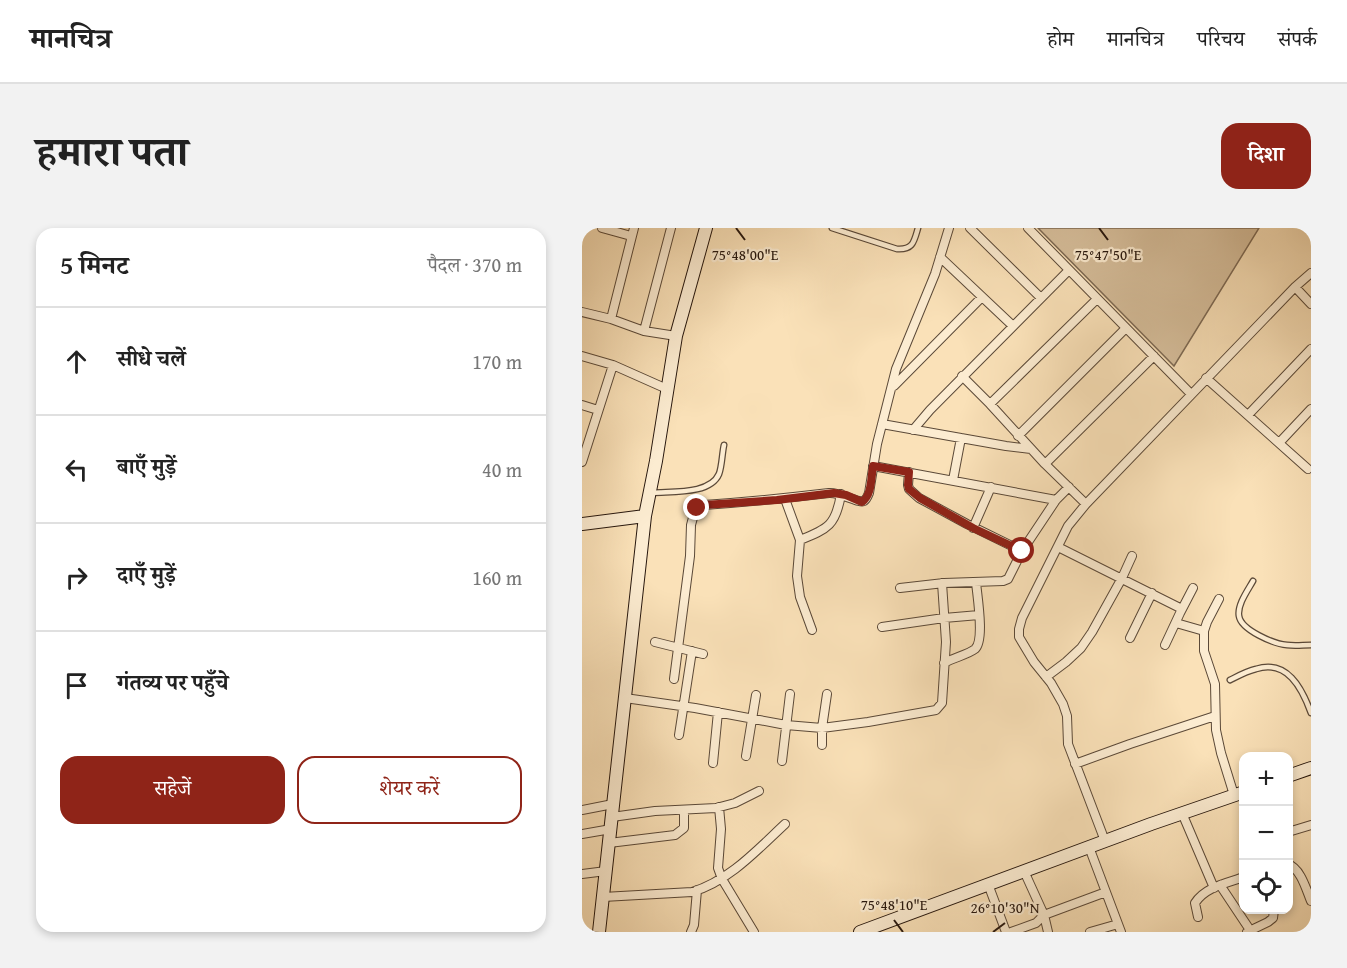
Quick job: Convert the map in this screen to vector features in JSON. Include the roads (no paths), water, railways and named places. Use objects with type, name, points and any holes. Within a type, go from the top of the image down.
[{"type":"main road","points":[[599,932],[645,516],[676,336],[706,228]]},
{"type":"main road","points":[[582,524],[645,516]]},
{"type":"main road","points":[[1293,774],[1311,768]]},
{"type":"main road","points":[[860,932],[1239,793]]},
{"type":"street","points":[[602,228],[632,232],[610,319]]},
{"type":"street","points":[[644,331],[671,228]]},
{"type":"street","points":[[674,679],[690,556],[691,525],[697,508],[704,505],[834,493],[858,502],[866,500],[896,369],[935,274],[949,228]]},
{"type":"street","points":[[970,228],[1041,298]]},
{"type":"street","points":[[1028,228],[1191,394]]},
{"type":"street","points":[[940,257],[1013,326]]},
{"type":"street","points":[[913,430],[962,376],[1069,270]]},
{"type":"street","points":[[1106,841],[1074,764],[1068,744],[1065,710],[1051,683],[1019,637],[1022,618],[1068,526],[1086,504],[1206,378],[1311,273]]},
{"type":"street","points":[[1295,287],[1311,304]]},
{"type":"street","points":[[892,388],[982,297]]},
{"type":"street","points":[[990,404],[1097,299]]},
{"type":"street","points":[[582,312],[644,331],[676,336]]},
{"type":"street","points":[[1018,436],[1126,327]]},
{"type":"street","points":[[1248,415],[1310,352]]},
{"type":"street","points":[[582,356],[613,365],[667,388]]},
{"type":"street","points":[[1045,464],[1154,356]]},
{"type":"street","points":[[583,457],[613,365]]},
{"type":"street","points":[[962,376],[1031,450],[1086,504]]},
{"type":"street","points":[[1206,378],[1308,469]]},
{"type":"street","points":[[582,405],[598,410]]},
{"type":"street","points":[[1279,443],[1311,409]]},
{"type":"street","points":[[882,424],[1031,450]]},
{"type":"street","points":[[953,480],[961,438]]},
{"type":"street","points":[[873,466],[1056,500]]},
{"type":"street","points":[[909,472],[908,485],[915,495],[973,528],[1022,551]]},
{"type":"street","points":[[973,528],[991,487]]},
{"type":"street","points":[[900,588],[942,583],[1005,581],[1056,500],[1069,487]]},
{"type":"street","points":[[800,540],[828,527],[838,511],[841,494]]},
{"type":"street","points":[[785,499],[800,540],[797,576],[800,597],[812,630]]},
{"type":"street","points":[[1058,547],[1182,609]]},
{"type":"street","points":[[1046,677],[1081,648],[1122,578],[1132,556]]},
{"type":"street","points":[[944,663],[967,654],[979,643],[976,582]]},
{"type":"street","points":[[625,698],[786,725],[822,728],[936,710],[942,703],[946,642],[942,583]]},
{"type":"street","points":[[1165,645],[1193,588]]},
{"type":"street","points":[[1130,638],[1152,593]]},
{"type":"street","points":[[1219,599],[1204,631],[1204,651],[1215,684],[1216,730],[1221,753],[1239,793]]},
{"type":"street","points":[[882,627],[979,615]]},
{"type":"street","points":[[1176,623],[1204,631]]},
{"type":"street","points":[[655,642],[704,654]]},
{"type":"street","points":[[679,735],[692,651]]},
{"type":"street","points":[[782,761],[790,694]]},
{"type":"street","points":[[822,745],[827,694]]},
{"type":"street","points":[[746,756],[756,695]]},
{"type":"street","points":[[712,763],[718,712]]},
{"type":"street","points":[[1074,764],[1215,717]]},
{"type":"street","points":[[582,834],[655,811],[719,807],[735,803],[759,791]]},
{"type":"street","points":[[582,810],[614,804]]},
{"type":"street","points":[[719,807],[721,829],[718,868],[722,879],[754,932]]},
{"type":"street","points":[[609,843],[675,835],[684,828],[684,810]]},
{"type":"street","points":[[1182,813],[1217,886],[1249,931],[1268,922],[1273,918],[1273,914]]},
{"type":"street","points":[[603,897],[698,890],[722,879],[747,860],[785,824]]},
{"type":"street","points":[[1293,830],[1311,825]]},
{"type":"street","points":[[1089,847],[1120,928],[1090,932]]},
{"type":"street","points":[[1293,866],[1302,878],[1311,901]]},
{"type":"street","points":[[582,874],[606,871]]},
{"type":"street","points":[[1024,871],[1044,915],[1048,932]]},
{"type":"street","points":[[1198,917],[1195,903],[1203,894],[1217,886],[1239,879]]},
{"type":"street","points":[[988,884],[1006,932]]},
{"type":"street","points":[[691,932],[694,925],[698,890]]},
{"type":"street","points":[[1011,932],[1036,923],[1044,915],[1106,892]]},
{"type":"lane","points":[[832,228],[897,249],[908,248],[913,244],[918,228]]},
{"type":"lane","points":[[650,493],[707,487],[720,473],[724,445]]},
{"type":"lane","points":[[1253,581],[1239,613],[1242,624],[1256,634],[1285,645],[1311,645]]},
{"type":"lane","points":[[1230,680],[1257,668],[1271,666],[1281,669],[1299,686],[1311,713]]}]
